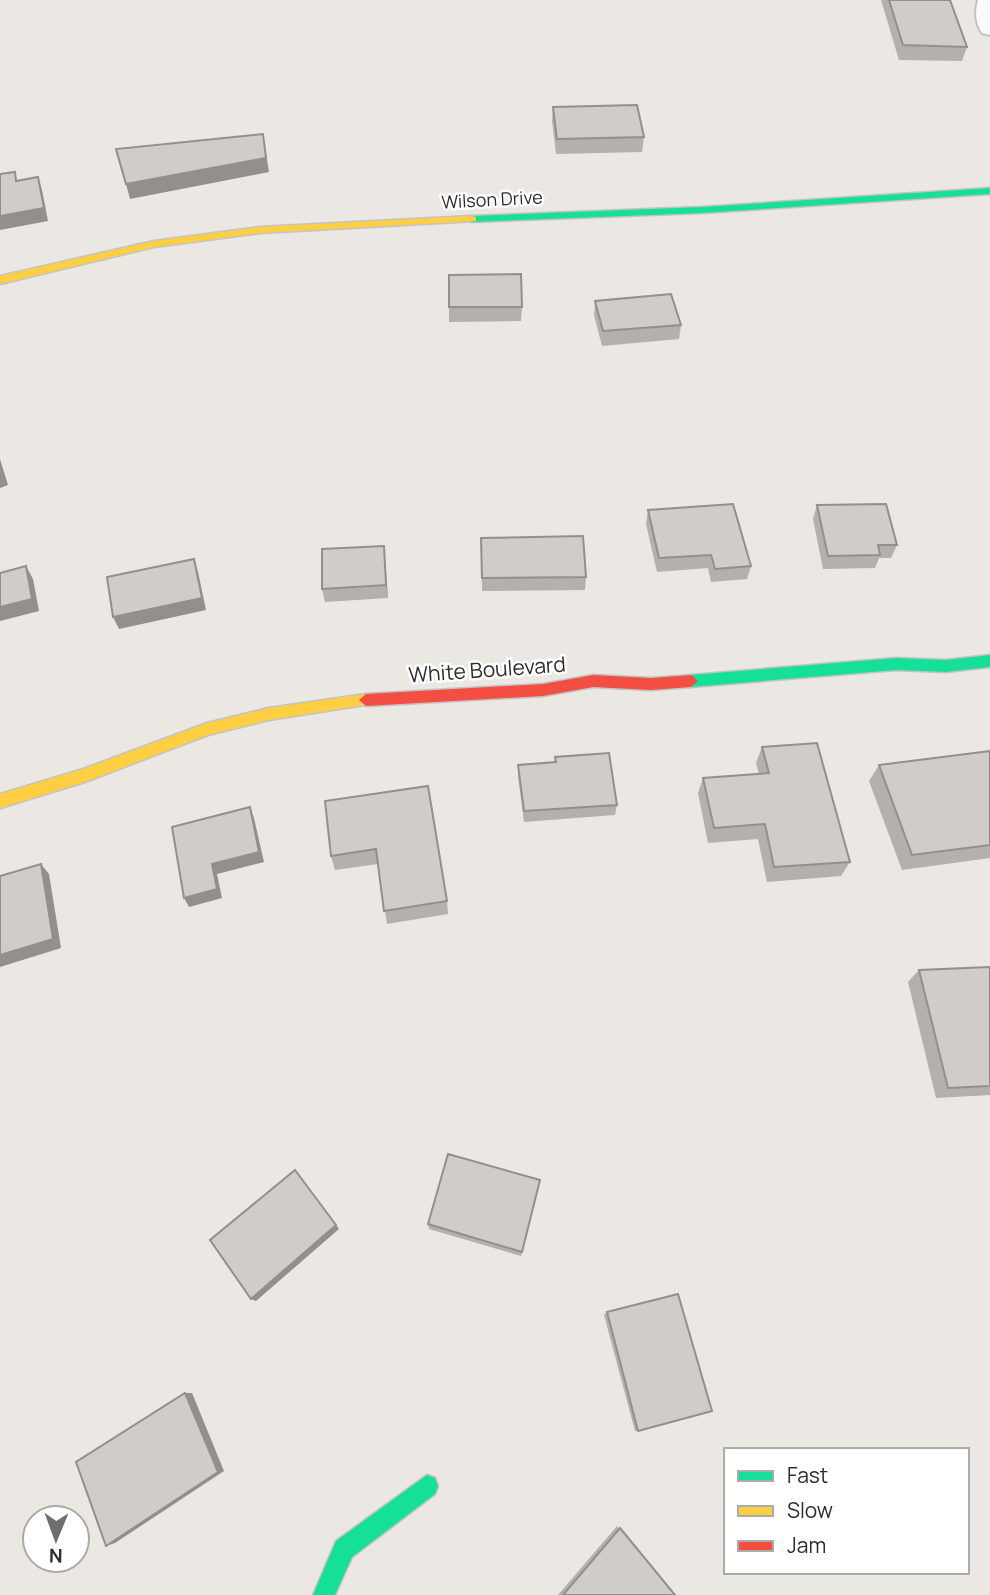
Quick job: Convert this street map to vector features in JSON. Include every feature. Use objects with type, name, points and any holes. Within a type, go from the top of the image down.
[{"type":"street","points":[[989,0],[986,12],[990,28]]},
{"type":"street","name":"Wilson Drive","points":[[0,280],[153,244],[260,230],[654,210],[702,210],[990,191]]},
{"type":"street","name":"White Boulevard","points":[[0,802],[85,775],[207,729],[268,714],[380,698],[543,690],[593,681],[651,684],[896,664],[946,666],[990,661]]},
{"type":"street","points":[[324,1595],[344,1549],[427,1486]]},
{"type":"building","points":[[889,0],[950,0],[967,47],[903,45]]},
{"type":"building","points":[[637,105],[644,137],[557,139],[553,107]]},
{"type":"building","points":[[263,134],[266,158],[126,184],[116,149]]},
{"type":"building","points":[[15,172],[16,181],[38,177],[44,208],[0,216],[0,174]]},
{"type":"building","points":[[521,274],[522,307],[449,307],[449,275]]},
{"type":"building","points":[[671,294],[681,325],[603,331],[595,301]]},
{"type":"building","points":[[733,504],[751,566],[715,569],[711,555],[659,558],[648,510]]},
{"type":"building","points":[[886,504],[897,545],[878,545],[880,555],[828,556],[817,505]]},
{"type":"building","points":[[583,536],[586,577],[482,578],[481,538]]},
{"type":"building","points":[[384,546],[386,585],[322,589],[322,549]]},
{"type":"building","points":[[194,559],[202,598],[113,617],[107,577]]},
{"type":"building","points":[[26,566],[32,599],[0,607],[0,573]]},
{"type":"building","points":[[817,743],[850,862],[774,867],[765,824],[714,828],[703,778],[769,773],[762,747]]},
{"type":"building","points":[[990,751],[990,845],[912,855],[879,765]]},
{"type":"building","points":[[609,753],[617,805],[524,811],[518,765],[556,762],[555,757]]},
{"type":"building","points":[[428,786],[447,901],[384,911],[376,849],[331,856],[325,801]]},
{"type":"building","points":[[250,807],[259,852],[212,864],[217,889],[184,898],[172,827]]},
{"type":"building","points":[[41,864],[53,939],[0,955],[0,876]]},
{"type":"building","points":[[990,967],[990,1086],[948,1088],[919,970]]},
{"type":"building","points":[[448,1154],[540,1180],[522,1252],[428,1224]]},
{"type":"building","points":[[295,1170],[336,1225],[251,1299],[210,1240]]},
{"type":"building","points":[[678,1294],[712,1411],[638,1431],[607,1312]]},
{"type":"building","points":[[185,1393],[218,1472],[106,1546],[76,1462]]},
{"type":"building","points":[[620,1528],[675,1595],[563,1595]]},
{"type":"traffic: fast","points":[[472,219],[702,210],[990,191]]},
{"type":"traffic: fast","points":[[691,681],[896,664],[946,666],[990,661]]},
{"type":"traffic: fast","points":[[324,1595],[344,1549],[427,1486]]},
{"type":"traffic: slow","points":[[0,280],[154,244],[260,230],[472,219]]},
{"type":"traffic: slow","points":[[0,801],[85,775],[207,729],[269,714],[366,700]]},
{"type":"traffic: jam","points":[[366,700],[543,690],[593,681],[651,684],[691,681]]}]
